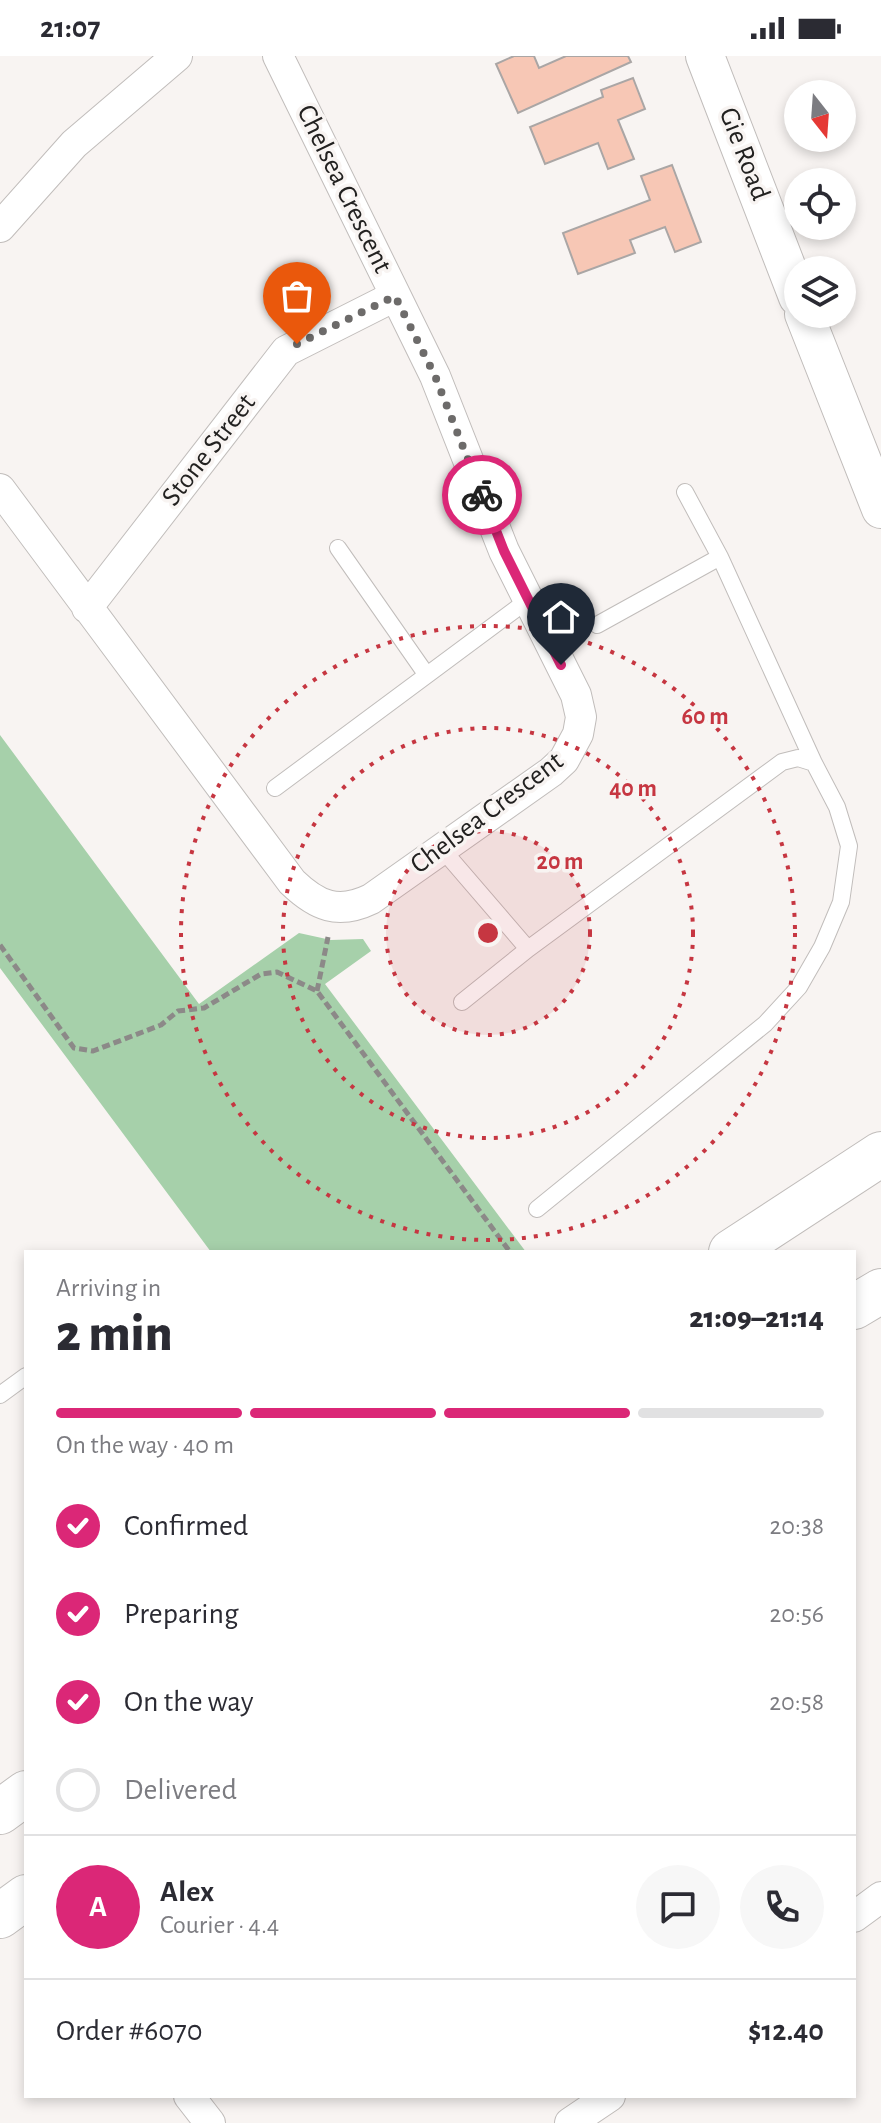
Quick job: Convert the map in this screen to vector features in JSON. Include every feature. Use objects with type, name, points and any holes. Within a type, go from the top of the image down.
[{"type":"main road","points":[[734,1250],[881,1154]]},
{"type":"main road","points":[[856,1306],[881,1291]]},
{"type":"main road","points":[[0,1812],[24,1794]]},
{"type":"main road","points":[[0,1916],[24,1898]]},
{"type":"street","points":[[0,227],[74,144],[177,56]]},
{"type":"street","name":"Chelsea Crescent","points":[[278,56],[377,252],[435,376],[504,551],[576,695],[581,717],[578,734],[569,753],[551,772],[371,899],[350,907],[331,908]]},
{"type":"street","name":"Gie Road","points":[[705,56],[784,261]]},
{"type":"street","name":"Stone Street","points":[[87,608],[286,351],[395,296]]},
{"type":"street","points":[[810,328],[881,509]]},
{"type":"street","points":[[0,489],[292,882],[306,896],[331,908]]},
{"type":"street","points":[[856,1916],[881,1897]]},
{"type":"street","points":[[191,2098],[210,2123]]},
{"type":"street","points":[[570,2123],[607,2098]]},
{"type":"lane","points":[[537,1209],[765,1024],[799,987],[822,947],[841,902],[849,846],[837,807],[720,557],[685,492]]},
{"type":"lane","points":[[338,548],[426,674]]},
{"type":"lane","points":[[597,625],[720,557]]},
{"type":"lane","points":[[275,788],[528,600]]},
{"type":"lane","points":[[462,1002],[528,949],[782,762],[798,758],[814,763]]},
{"type":"lane","points":[[442,849],[528,949]]},
{"type":"lane","points":[[0,1395],[24,1377]]},
{"type":"path","points":[[317,991],[331,908]]},
{"type":"path","points":[[0,945],[74,1048],[93,1051],[161,1025],[178,1011],[204,1008],[261,974],[277,972],[317,991],[509,1250]]},
{"type":"green space","points":[[0,735],[199,1004],[299,933],[331,940],[363,939],[371,951],[325,984],[524,1250],[210,1250],[0,968]]},
{"type":"building","points":[[514,56],[534,56],[539,68],[566,56],[628,56],[631,62],[518,113],[496,64]]},
{"type":"building","points":[[633,78],[645,109],[618,120],[634,159],[608,169],[598,143],[545,164],[530,127],[603,97],[601,90]]},
{"type":"building","points":[[672,165],[701,242],[675,252],[665,227],[630,240],[635,253],[578,274],[563,233],[650,200],[641,176]]},
{"type":"way so far","points":[[297,344],[395,296],[435,376],[482,495]]},
{"type":"route","points":[[482,495],[504,551],[561,665]]}]
